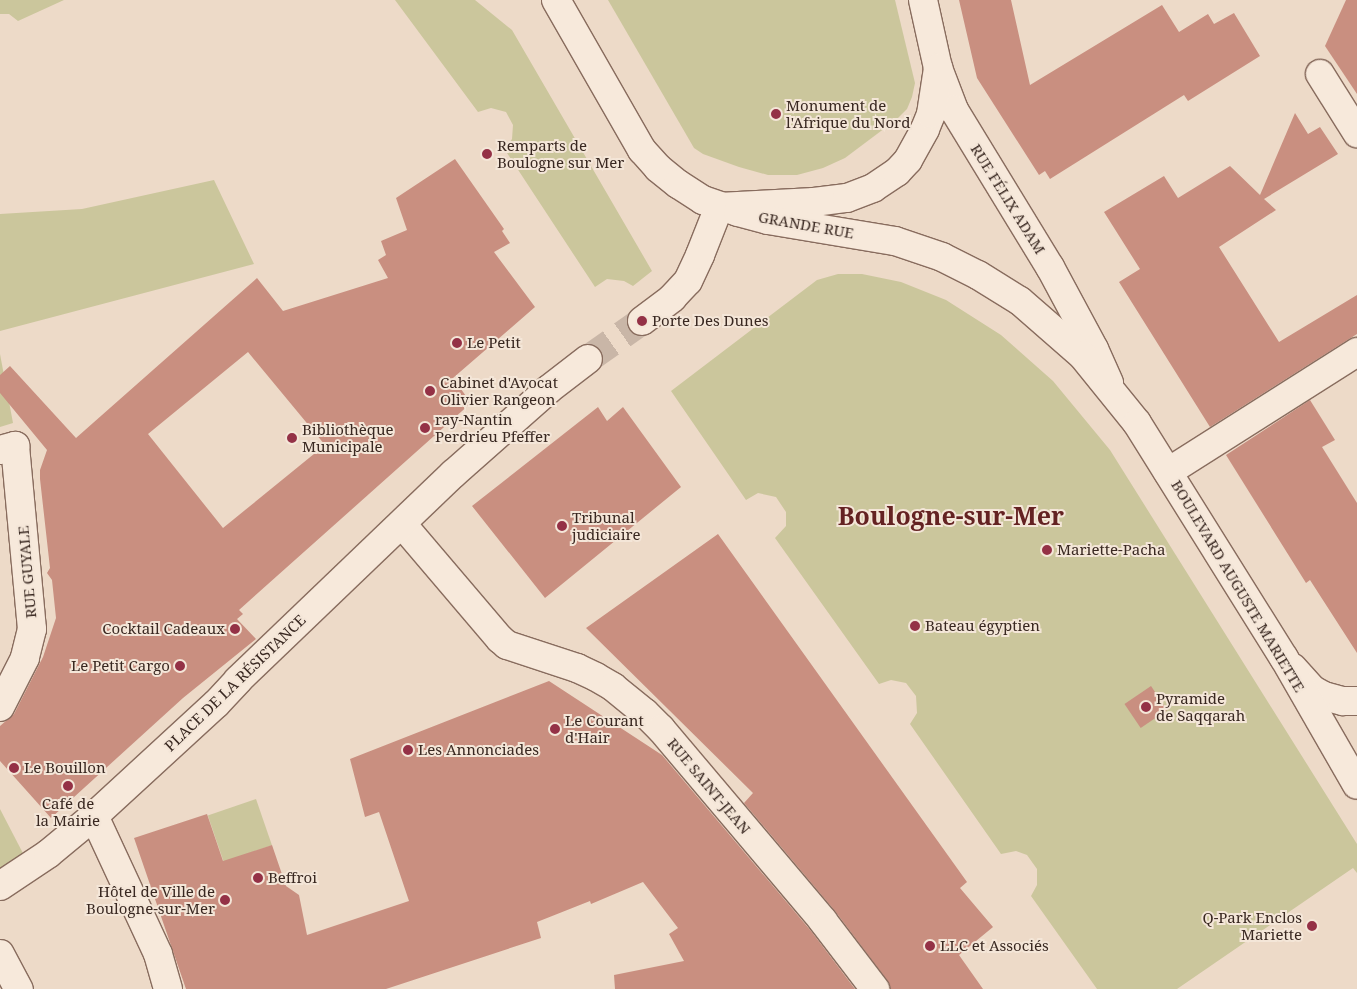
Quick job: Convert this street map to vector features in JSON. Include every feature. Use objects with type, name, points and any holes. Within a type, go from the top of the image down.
[{"type":"street","name":"GRANDE RUE","points":[[556,0],[642,150],[658,168],[678,184],[719,207],[768,220],[895,241],[942,257],[998,287],[1033,311],[1082,356],[1112,390]]},
{"type":"street","name":"RUE FÉLIX ADAM","points":[[923,0],[938,68],[954,110],[1050,267],[1094,349],[1112,390]]},
{"type":"street","points":[[642,321],[672,298],[688,281],[719,207],[847,198],[886,181],[908,160],[917,147],[931,114],[938,68]]},
{"type":"street","points":[[1320,74],[1357,133]]},
{"type":"street","points":[[1168,472],[1357,352]]},
{"type":"street","name":"PLACE DE LA RÉSISTANCE","points":[[0,886],[66,840],[94,816],[216,704],[238,680],[467,461],[549,389],[588,359]]},
{"type":"street","name":"BOULEVARD AUGUSTE MARIETTE","points":[[1112,390],[1137,423],[1284,658],[1357,785]]},
{"type":"street","name":"RUE GUYALE","points":[[0,450],[15,446],[32,629],[26,658],[0,707]]},
{"type":"street","name":"RUE SAINT-JEAN","points":[[402,524],[500,639],[518,650],[562,663],[596,677],[613,687],[645,713],[661,729],[823,921],[875,989]]},
{"type":"street","points":[[1284,658],[1313,690],[1334,699],[1357,701]]},
{"type":"street","points":[[94,816],[158,954],[168,989]]},
{"type":"street","points":[[0,954],[19,989]]},
{"type":"shaded area","points":[[0,0],[64,0],[18,21],[9,14],[0,14]]},
{"type":"shaded area","points":[[395,0],[475,0],[512,30],[652,271],[633,286],[624,281],[607,279],[595,287],[505,150],[512,139],[513,125],[506,112],[491,108],[478,112]]},
{"type":"shaded area","points":[[608,0],[895,0],[915,83],[912,97],[907,109],[897,119],[845,158],[823,168],[797,175],[768,175],[739,167],[703,154],[694,148]]},
{"type":"shaded area","points":[[214,180],[254,264],[0,331],[0,214],[82,209]]},
{"type":"shaded area","points":[[838,274],[862,274],[901,282],[946,300],[1001,335],[1053,381],[1110,450],[1357,844],[1357,873],[1353,868],[1177,989],[1097,989],[1031,896],[1037,885],[1037,869],[1027,855],[1016,851],[1001,854],[910,724],[917,713],[916,696],[906,683],[891,680],[879,684],[775,538],[786,526],[786,512],[776,497],[758,493],[746,500],[671,391],[817,280]]},
{"type":"shaded area","points":[[0,354],[13,423],[0,427]]},
{"type":"shaded area","points":[[256,799],[272,845],[224,862],[208,816]]},
{"type":"shaded area","points":[[0,809],[27,861],[0,875]]},
{"type":"building","points":[[959,0],[1011,0],[1030,85],[1162,5],[1179,32],[1208,14],[1214,24],[1234,13],[1260,56],[1188,101],[1184,95],[1050,179],[1045,171],[1039,175],[977,78]]},
{"type":"building","points":[[1346,0],[1357,0],[1357,94],[1325,46]]},
{"type":"building","points":[[1295,113],[1308,134],[1320,127],[1338,154],[1264,199],[1276,210],[1219,247],[1279,342],[1357,295],[1357,334],[1210,427],[1119,282],[1140,269],[1104,212],[1164,176],[1178,198],[1230,166],[1260,195]]},
{"type":"building","points":[[455,159],[504,229],[502,231],[510,243],[494,252],[535,307],[453,378],[471,403],[239,610],[243,614],[237,619],[256,639],[183,698],[51,818],[0,761],[0,726],[14,714],[43,657],[56,618],[52,580],[47,573],[50,568],[40,479],[40,470],[47,450],[0,393],[0,375],[10,366],[76,438],[257,278],[283,311],[388,278],[378,260],[386,255],[381,241],[407,230],[396,198]],"holes":[[[248,352],[325,445],[223,528],[148,434]]]},
{"type":"building","points":[[1310,400],[1335,440],[1322,447],[1357,503],[1357,653],[1310,580],[1306,583],[1226,455]]},
{"type":"building","name":"Tribunal judiciaire","points":[[598,407],[607,421],[623,407],[681,487],[545,598],[472,506]]},
{"type":"building","points":[[718,534],[967,882],[960,888],[993,927],[959,955],[983,989],[890,989],[887,980],[835,911],[744,803],[753,793],[586,628]]},
{"type":"building","points":[[549,681],[662,755],[811,931],[855,989],[615,989],[614,975],[684,961],[669,934],[678,928],[643,882],[591,904],[590,901],[537,922],[541,938],[386,989],[186,989],[134,838],[207,814],[223,861],[272,845],[286,886],[299,895],[307,935],[409,901],[379,812],[365,817],[350,759]]},
{"type":"building","name":"Pyramide de Saqqarah","points":[[1151,686],[1167,710],[1141,728],[1124,704]]},
{"type":"tunnel","points":[[588,359],[642,321]]},
{"type":"place","name":"Monument de l'Afrique du Nord","points":[[776,114]]},
{"type":"place","name":"Remparts de Boulogne sur Mer","points":[[487,154]]},
{"type":"place","name":"Porte Des Dunes","points":[[642,321]]},
{"type":"place","name":"Le Petit","points":[[457,343]]},
{"type":"place","name":"Cabinet d'Avocat Olivier Rangeon","points":[[430,391]]},
{"type":"place","name":"ray-Nantin Perdrieu Pfeffer","points":[[425,428]]},
{"type":"place","name":"Bibliothèque Municipale","points":[[292,438]]},
{"type":"place","name":"Tribunal judiciaire","points":[[562,526]]},
{"type":"place","name":"Mariette-Pacha","points":[[1047,550]]},
{"type":"place","name":"Bateau égyptien","points":[[915,626]]},
{"type":"place","name":"Cocktail Cadeaux","points":[[235,629]]},
{"type":"place","name":"Le Petit Cargo","points":[[180,666]]},
{"type":"place","name":"Pyramide de Saqqarah","points":[[1146,707]]},
{"type":"place","name":"Le Courant d'Hair","points":[[555,729]]},
{"type":"place","name":"Les Annonciades","points":[[408,750]]},
{"type":"place","name":"Le Bouillon","points":[[14,768]]},
{"type":"place","name":"Café de la Mairie","points":[[68,786]]},
{"type":"place","name":"Beffroi","points":[[258,878]]},
{"type":"place","name":"Hôtel de Ville de Boulogne-sur-Mer","points":[[225,900]]},
{"type":"place","name":"Q-Park Enclos Mariette","points":[[1312,926]]},
{"type":"place","name":"LLC et Associés","points":[[930,946]]},
{"type":"district","name":"Boulogne-sur-Mer","points":[[951,515]]}]
